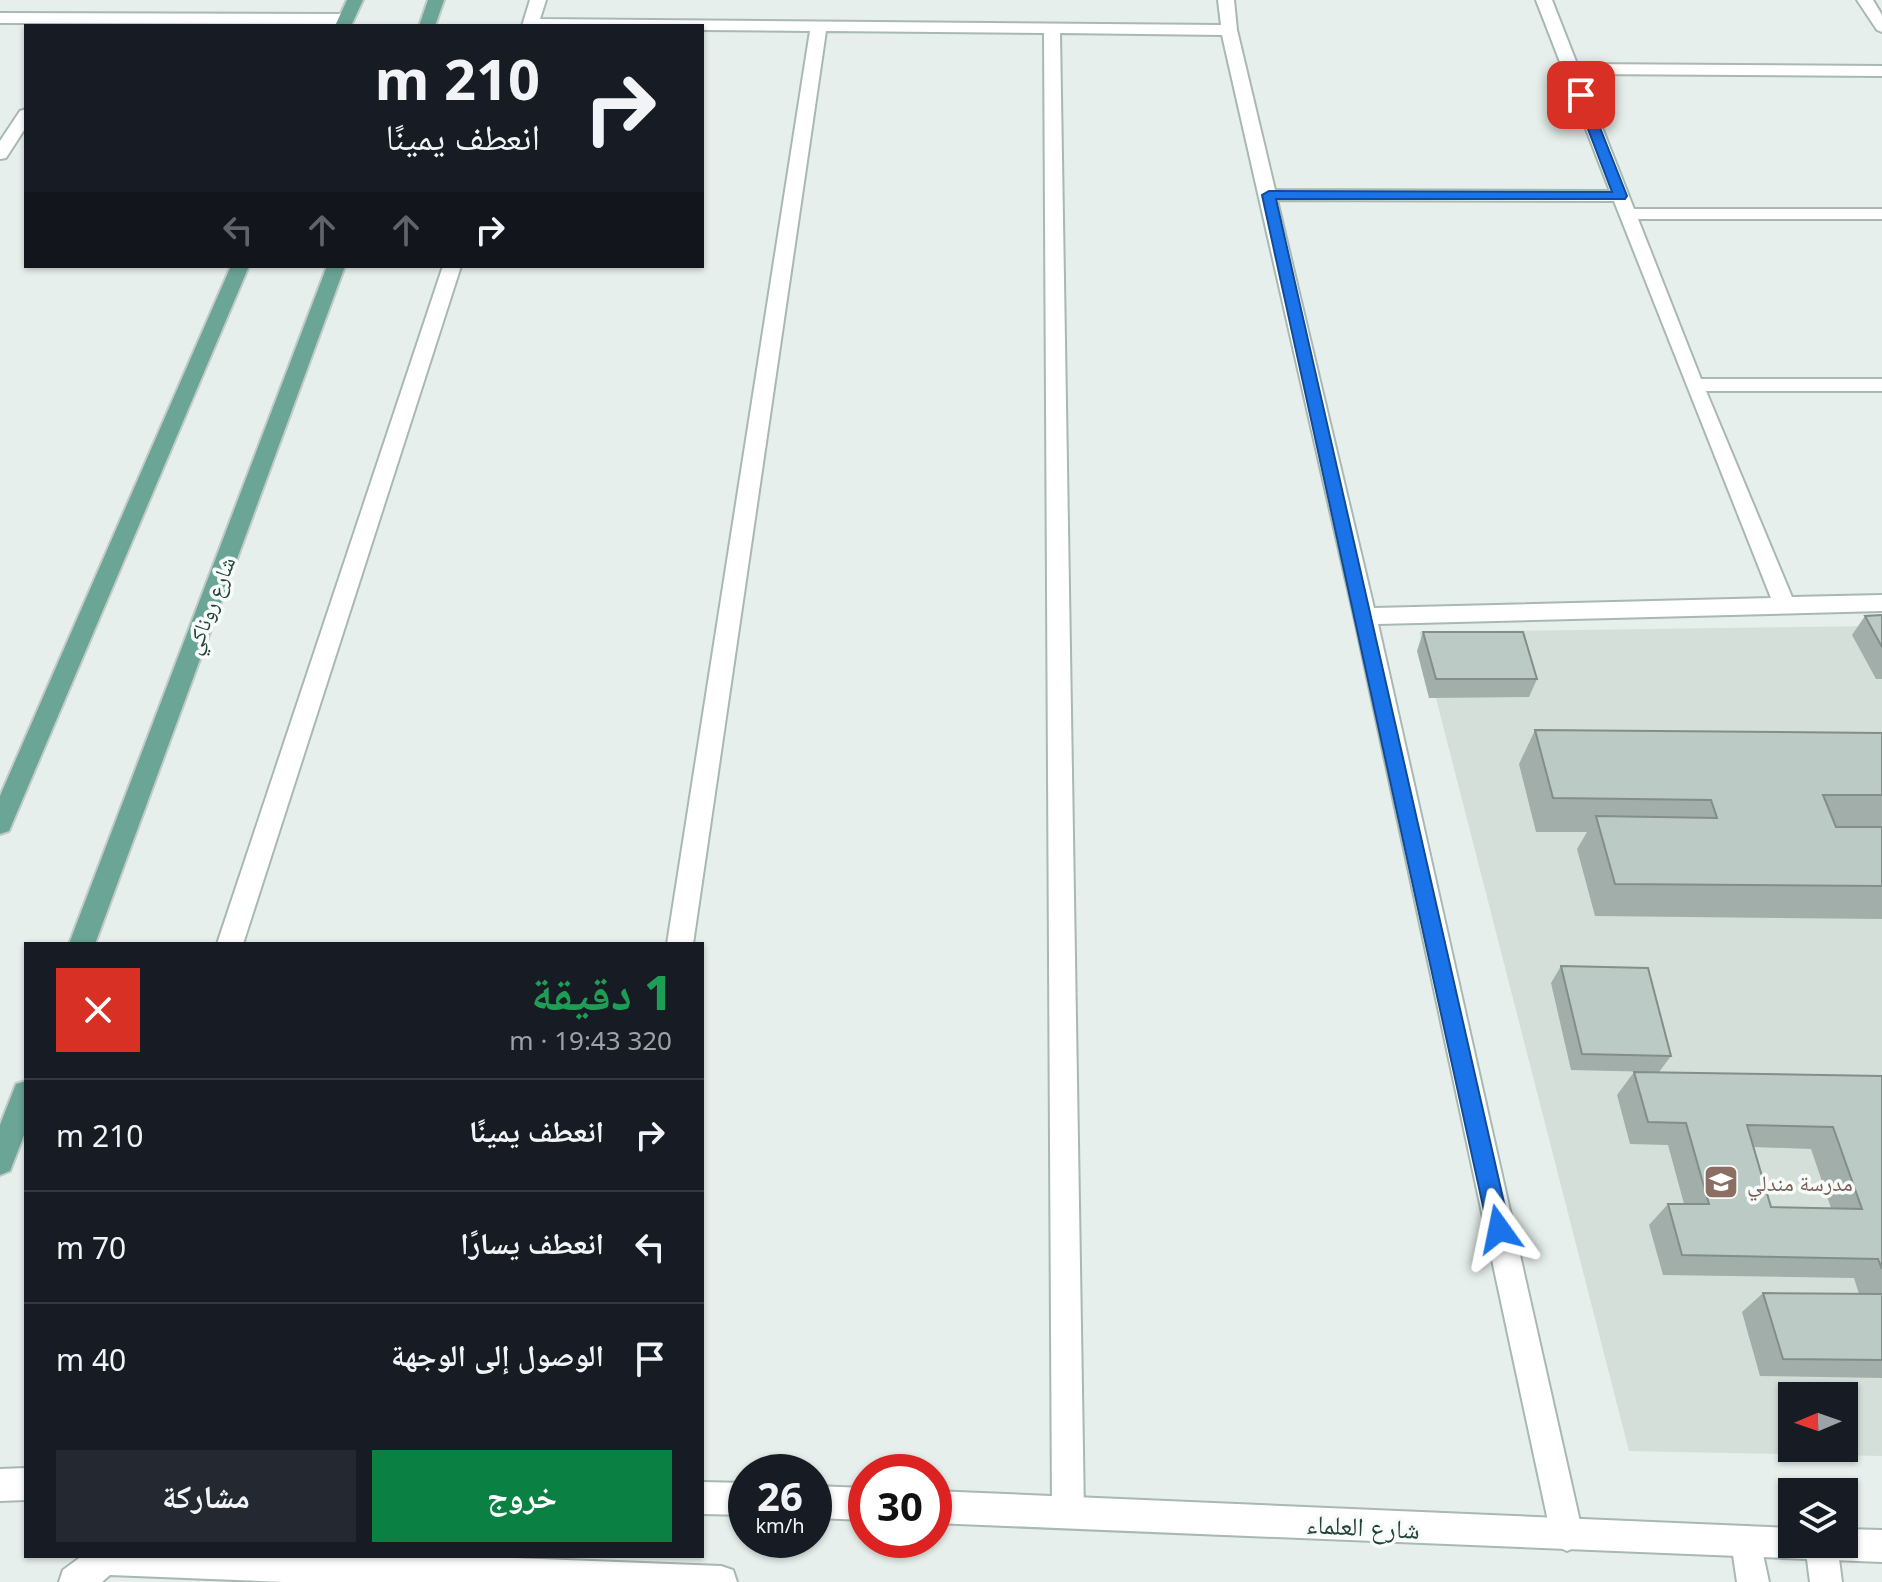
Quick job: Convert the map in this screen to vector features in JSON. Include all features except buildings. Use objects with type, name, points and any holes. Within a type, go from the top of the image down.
[{"type":"main road","points":[[345,22],[355,0]]},
{"type":"main road","points":[[428,24],[436,0]]},
{"type":"main road","points":[[0,824],[239,268]]},
{"type":"main road","name":"شارع روناكي","points":[[83,942],[335,268]]},
{"type":"main road","points":[[0,1162],[24,1098]]},
{"type":"street","points":[[530,24],[538,0]]},
{"type":"street","points":[[1226,0],[1229,30],[1365,616],[1567,1535]]},
{"type":"street","points":[[1544,0],[1694,385],[1784,604]]},
{"type":"street","points":[[1865,0],[1882,27]]},
{"type":"street","points":[[0,18],[86,23],[345,22]]},
{"type":"street","points":[[704,26],[1229,30]]},
{"type":"street","points":[[680,942],[819,26]]},
{"type":"street","points":[[1052,29],[1068,1512]]},
{"type":"street","points":[[1571,69],[1882,71]]},
{"type":"street","points":[[0,154],[24,117]]},
{"type":"street","points":[[1269,195],[1620,196]]},
{"type":"street","points":[[1628,214],[1882,214]]},
{"type":"street","points":[[231,942],[451,268]]},
{"type":"street","points":[[1694,385],[1882,385]]},
{"type":"street","points":[[1365,616],[1882,603]]},
{"type":"street","points":[[0,1485],[24,1484]]},
{"type":"street","points":[[704,1498],[728,1499]]},
{"type":"street","name":"شارع العلماء","points":[[952,1508],[1778,1543]]},
{"type":"street","points":[[1747,1542],[1753,1582]]},
{"type":"street","name":"شارع العلماء","points":[[1858,1545],[1882,1546]]},
{"type":"street","points":[[1811,1558],[1826,1582]]},
{"type":"street","points":[[75,1582],[103,1566],[721,1582]]},
{"type":"shaded area","points":[[1882,626],[1882,1456],[1858,1456],[1858,1382],[1778,1382],[1778,1454],[1629,1451],[1419,632]]},
{"type":"place","name":"مدرسة مندلي","points":[[1721,1182]]},
{"type":"route","points":[[1499,1229],[1269,195],[1620,196],[1581,95]]}]
